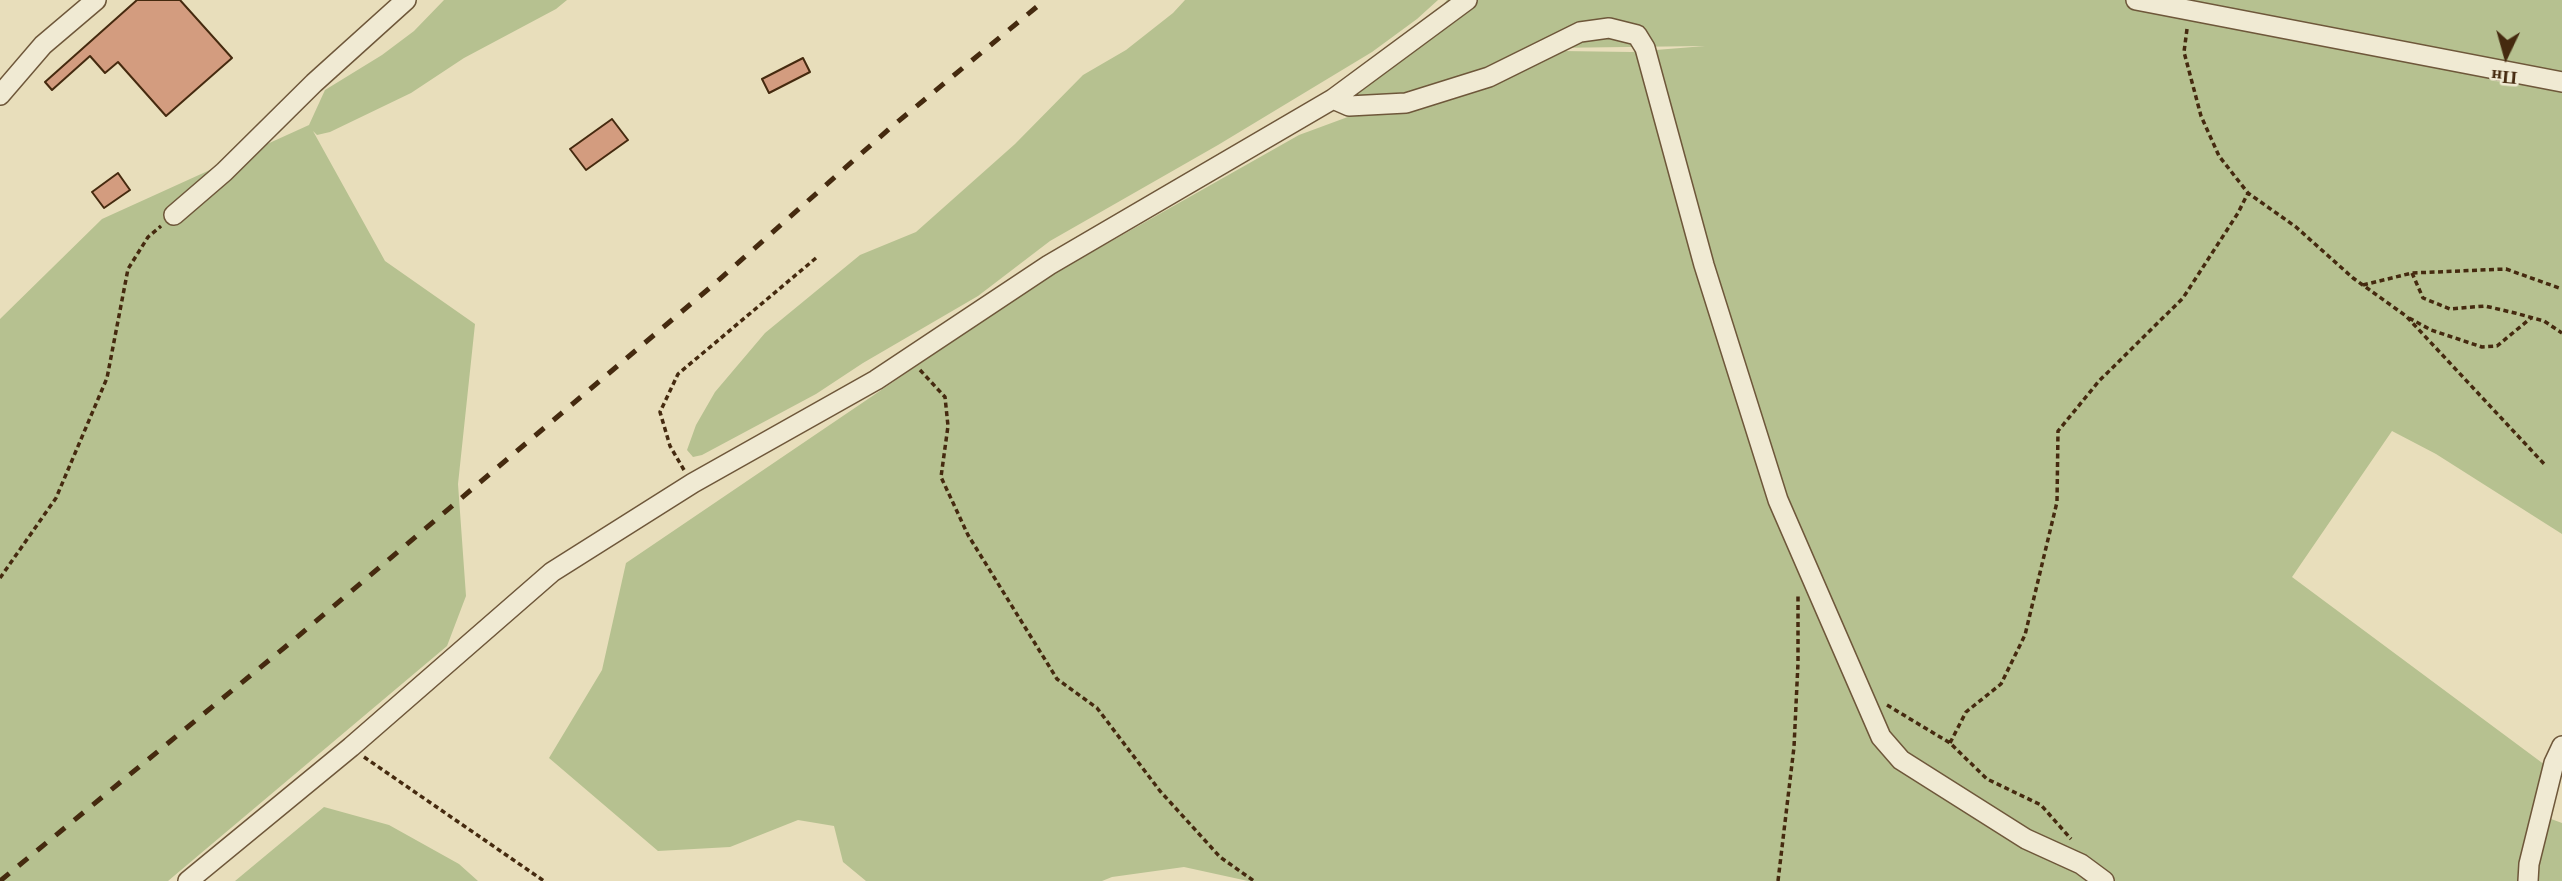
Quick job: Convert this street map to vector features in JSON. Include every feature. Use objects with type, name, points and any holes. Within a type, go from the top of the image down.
[{"type":"lane","points":[[0,95],[43,46],[96,0]]},
{"type":"lane","points":[[174,215],[224,172],[314,83],[406,0]]},
{"type":"lane","points":[[188,881],[351,747],[552,572],[693,483],[876,380],[1049,265],[1333,99],[1467,0]]},
{"type":"lane","points":[[2136,0],[2562,82]]},
{"type":"lane","points":[[1333,99],[1349,106],[1406,103],[1489,77],[1580,32],[1609,28],[1637,35],[1645,48],[1704,265],[1778,500],[1881,737],[1902,760],[2026,839],[2081,864],[2104,881]]},
{"type":"lane","points":[[2528,881],[2529,864],[2554,763],[2562,746]]},
{"type":"path","points":[[2189,10],[2183,52],[2201,116],[2219,156],[2248,193],[2296,228],[2363,285],[2406,316],[2431,330],[2482,347],[2497,346],[2532,318]]},
{"type":"path","points":[[1950,743],[1966,712],[2001,684],[2025,635],[2057,502],[2058,431],[2099,382],[2183,298],[2248,193]]},
{"type":"path","points":[[0,579],[56,498],[107,378],[128,269],[148,237],[174,215]]},
{"type":"path","points":[[693,483],[670,446],[660,412],[678,374],[816,258]]},
{"type":"path","points":[[2363,285],[2413,272],[2506,269],[2562,289]]},
{"type":"path","points":[[2413,272],[2417,289],[2423,298],[2450,309],[2485,306],[2544,321],[2562,333]]},
{"type":"path","points":[[2406,316],[2546,466]]},
{"type":"path","points":[[909,359],[945,397],[948,426],[940,477],[968,535],[1057,678],[1097,708],[1160,791],[1220,857],[1254,881]]},
{"type":"path","points":[[1778,881],[1794,747],[1798,585]]},
{"type":"path","points":[[1862,694],[1901,712],[1950,743],[1987,779],[2042,805],[2073,841]]},
{"type":"path","points":[[351,747],[544,881]]},
{"type":"green space","points":[[444,0],[567,0],[556,9],[464,58],[411,93],[330,132],[317,135],[313,131],[385,261],[475,324],[458,484],[466,596],[447,646],[168,881],[0,881],[0,319],[102,219],[309,125],[325,90],[382,55],[414,31]]},
{"type":"green space","points":[[1185,0],[1438,0],[1372,52],[1218,145],[1050,241],[978,296],[863,363],[816,394],[702,455],[693,457],[687,450],[696,425],[715,392],[765,333],[860,255],[916,232],[1015,144],[1083,75],[1126,50],[1173,13]]},
{"type":"green space","points":[[1447,0],[2562,0],[2562,534],[2436,454],[2392,431],[2292,577],[2545,765],[2532,812],[2562,823],[2562,881],[1248,881],[1184,867],[1112,877],[1102,881],[866,881],[843,862],[834,826],[798,820],[730,847],[658,851],[549,758],[602,670],[626,563],[1048,277],[1299,135],[1364,111],[1466,94],[1562,51],[1631,52],[1705,46],[1548,48],[1389,104],[1333,99],[1417,37]]},
{"type":"green space","points":[[324,807],[389,825],[459,864],[478,881],[235,881]]},
{"type":"building","points":[[137,0],[180,0],[232,58],[166,116],[118,62],[105,73],[90,56],[52,90],[45,82]]},
{"type":"building","points":[[803,58],[810,72],[769,93],[762,79]]},
{"type":"building","points":[[612,119],[628,140],[586,170],[570,149]]},
{"type":"building","points":[[118,173],[130,190],[104,208],[92,192]]},
{"type":"railway","points":[[0,881],[290,643],[712,286],[889,129],[1045,0]]}]
